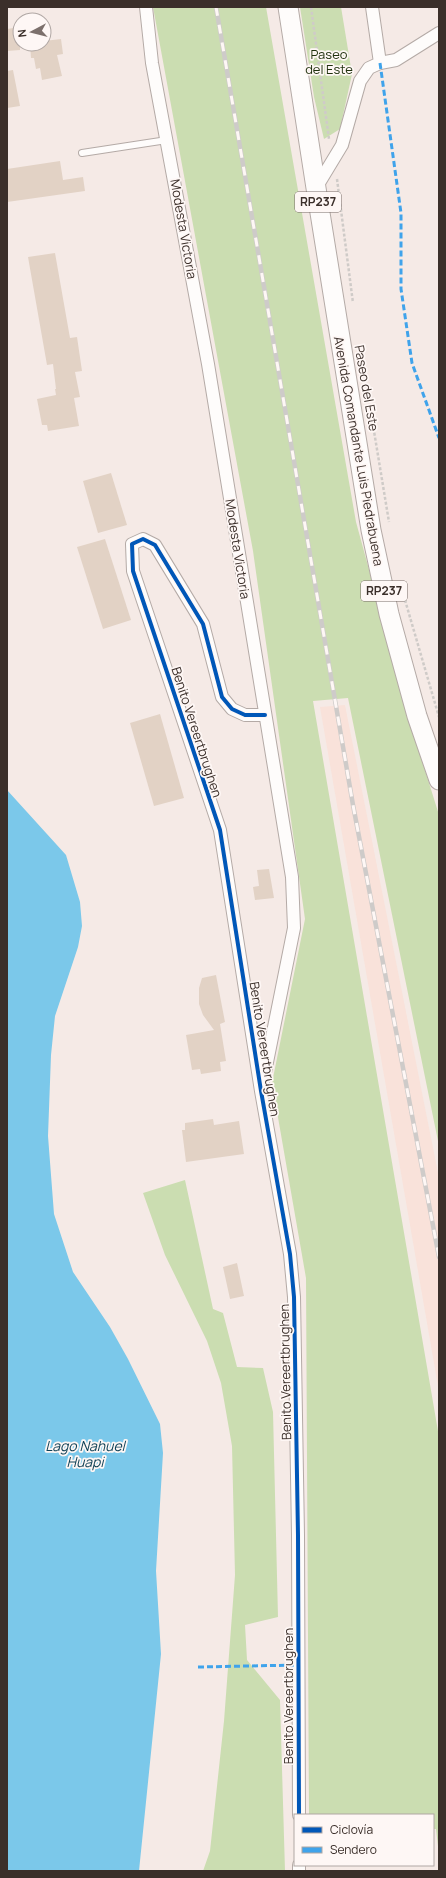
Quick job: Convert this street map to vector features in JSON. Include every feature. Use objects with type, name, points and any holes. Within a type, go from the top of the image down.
[{"type":"main road","name":"Avenida Comandante Luis Piedrabuena","points":[[288,7],[371,530],[389,614],[417,716],[439,780]]},
{"type":"street","name":"Modesta Victoria","points":[[146,7],[152,63],[208,364],[292,877],[294,928],[261,1090]]},
{"type":"street","points":[[372,7],[380,63]]},
{"type":"street","points":[[316,188],[342,145],[360,81],[369,68],[380,63],[396,60],[439,33]]},
{"type":"street","name":"Benito Vereertbrughen","points":[[266,715],[245,715],[232,709],[222,697],[203,624],[155,545],[143,539],[132,544],[133,571],[220,830],[261,1090],[290,1254],[294,1297],[298,1535],[299,1814]]},
{"type":"lane","points":[[82,153],[167,140]]},
{"type":"path","points":[[311,7],[327,129],[333,159],[354,308]]},
{"type":"path","points":[[404,596],[439,716]]},
{"type":"shaded area","points":[[345,705],[439,1178],[439,1392],[320,707]]},
{"type":"green space","points":[[153,7],[266,7],[356,522],[415,738],[439,815],[439,1146],[348,698],[313,701],[439,1437],[439,1855],[436,1829],[434,1829],[434,1814],[309,1814],[306,1278],[272,1083],[305,919],[253,551]]},
{"type":"green space","name":"Paseo del Este","points":[[300,7],[341,7],[352,74],[340,129],[324,139],[314,97]]},
{"type":"green space","points":[[185,1180],[213,1309],[223,1313],[237,1367],[263,1368],[273,1412],[278,1617],[245,1625],[247,1660],[280,1700],[285,1871],[203,1871],[210,1851],[224,1721],[235,1575],[232,1446],[221,1383],[207,1341],[165,1255],[143,1193]]},
{"type":"water","name":"Lago Nahuel Huapi","points":[[7,790],[66,855],[80,902],[82,926],[78,947],[55,1016],[51,1055],[48,1136],[54,1214],[73,1272],[110,1327],[128,1359],[160,1424],[163,1453],[156,1571],[161,1654],[139,1871],[7,1871]]},
{"type":"building","points":[[12,28],[12,51],[7,51],[7,29]]},
{"type":"building","points":[[61,39],[63,54],[57,55],[62,76],[42,80],[40,68],[36,69],[34,58],[31,58],[31,52],[52,52],[52,40]]},
{"type":"building","points":[[13,70],[20,106],[7,108],[7,71]]},
{"type":"building","points":[[60,161],[63,180],[83,177],[85,191],[7,202],[7,169]]},
{"type":"building","points":[[55,253],[70,338],[77,337],[82,371],[75,372],[80,397],[74,398],[79,426],[48,431],[47,425],[42,425],[37,399],[56,395],[56,389],[53,364],[47,365],[28,257]]},
{"type":"building","points":[[111,473],[127,525],[98,533],[83,481]]},
{"type":"building","points":[[105,539],[131,620],[103,629],[77,547]]},
{"type":"building","points":[[160,714],[184,798],[154,806],[130,723]]},
{"type":"building","points":[[269,869],[274,898],[255,900],[253,887],[259,886],[257,870]]},
{"type":"building","points":[[216,975],[225,1022],[220,1024],[226,1061],[220,1062],[221,1071],[201,1074],[200,1069],[192,1070],[186,1035],[214,1030],[203,1015],[199,1004],[199,988],[202,978]]},
{"type":"building","points":[[213,1119],[214,1125],[239,1121],[244,1154],[186,1162],[182,1130],[185,1130],[185,1123]]},
{"type":"building","points":[[237,1263],[244,1296],[230,1299],[223,1267]]},
{"type":"railway","points":[[216,7],[353,805],[439,1257]]},
{"type":"marked path","points":[[380,63],[401,213],[401,289],[412,363],[439,438]]},
{"type":"marked path","points":[[198,1667],[298,1665]]},
{"type":"cycle path","points":[[265,715],[245,715],[232,709],[222,697],[203,624],[155,545],[143,539],[132,544],[133,571],[220,830],[261,1091],[290,1254],[294,1297],[298,1535],[299,1814]]}]
